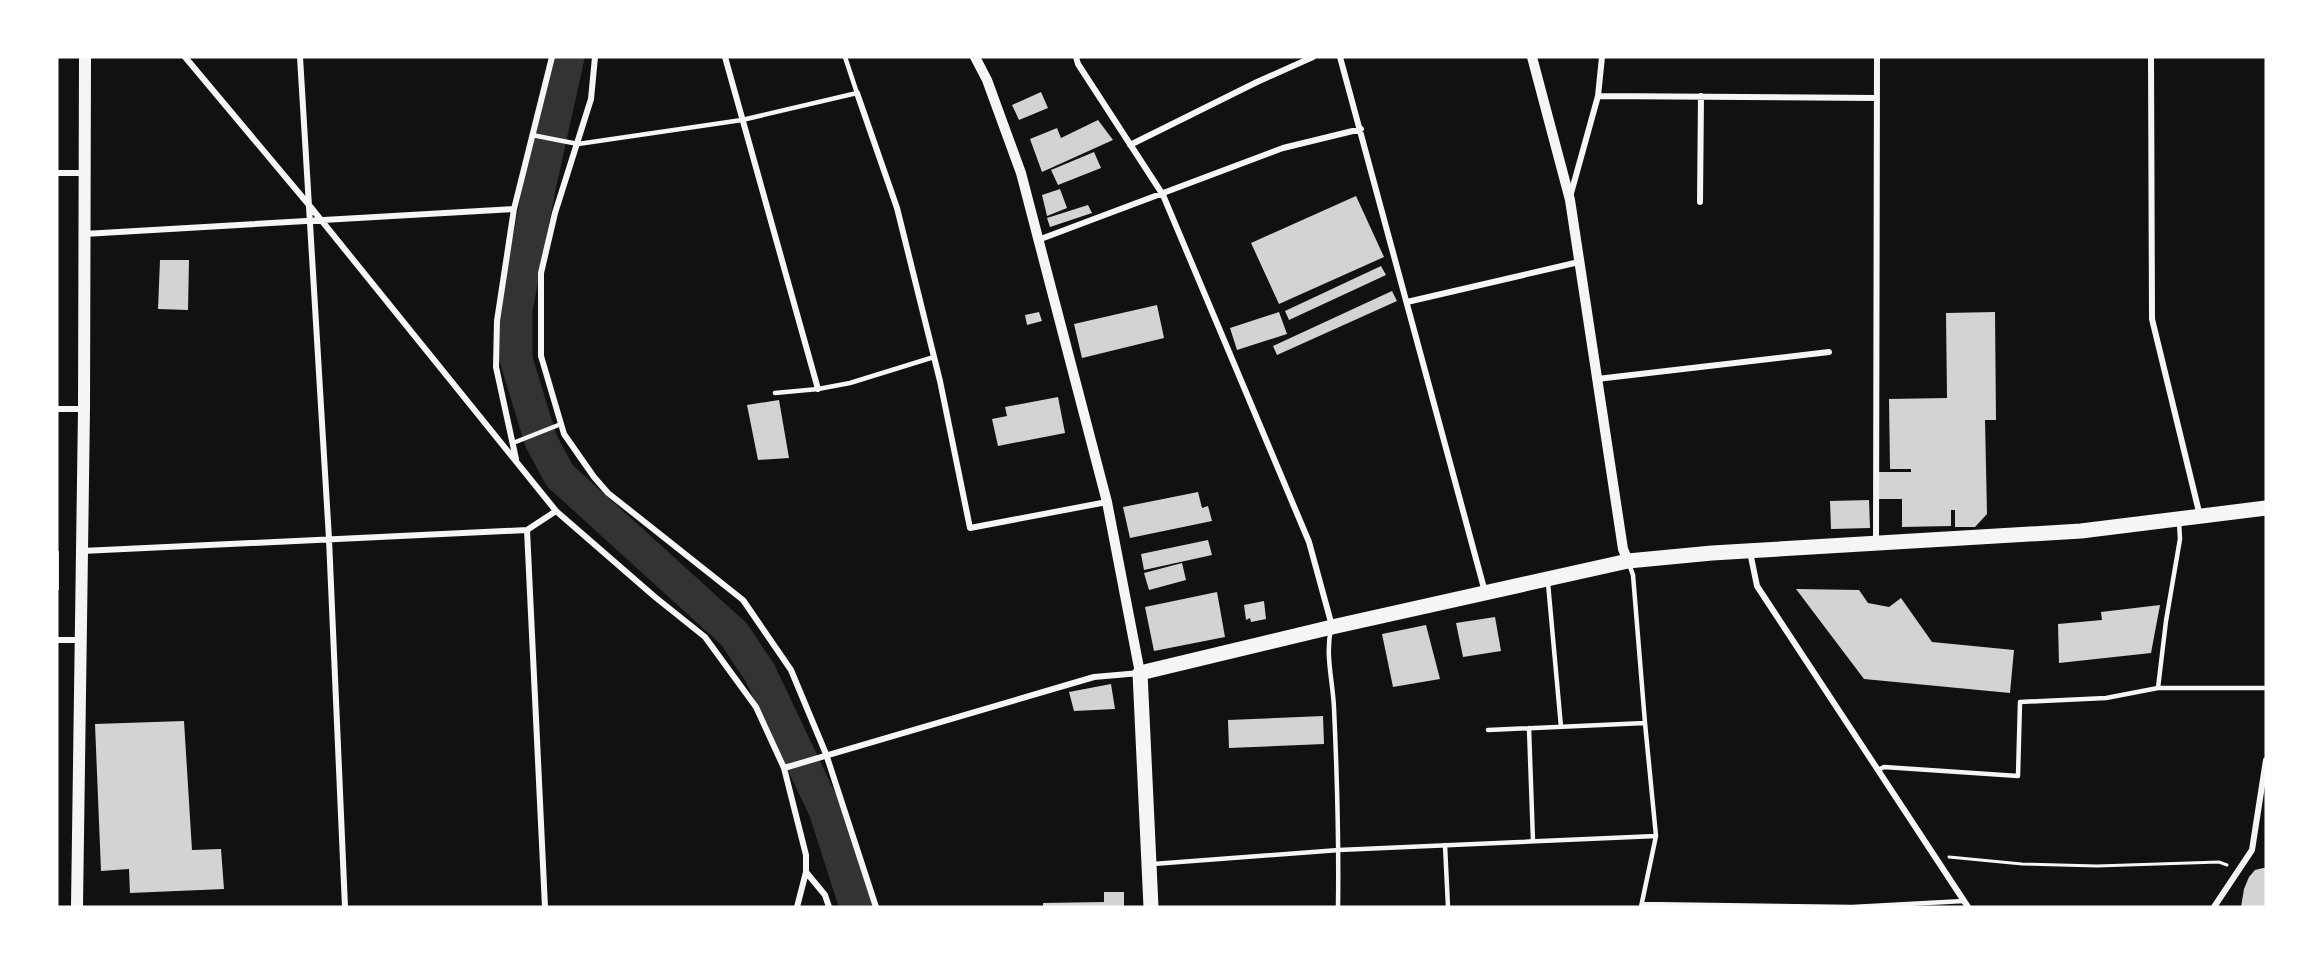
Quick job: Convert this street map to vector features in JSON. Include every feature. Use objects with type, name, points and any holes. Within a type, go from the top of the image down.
[{"type":"main road","points":[[77,907],[84,409],[85,57]]},
{"type":"main road","points":[[1151,907],[1140,673],[1332,627],[1628,561],[1749,550],[2081,531],[2266,508]]},
{"type":"street","points":[[185,57],[309,205],[556,511],[705,637],[756,707],[784,768],[806,855],[806,872],[797,907]]},
{"type":"street","points":[[300,57],[329,539],[345,907]]},
{"type":"street","points":[[517,462],[496,367],[497,321],[514,209],[552,57]]},
{"type":"street","points":[[595,57],[591,99],[555,213],[541,273],[541,356],[564,434],[594,477],[609,493],[743,600],[791,670],[825,754],[876,907]]},
{"type":"street","points":[[725,57],[818,389]]},
{"type":"street","points":[[784,768],[1094,676],[1140,673],[1107,502],[1021,173],[987,80],[975,57]]},
{"type":"street","points":[[1076,57],[1078,64],[1163,195],[1309,542],[1332,627]]},
{"type":"street","points":[[1130,145],[1313,57]]},
{"type":"street","points":[[1340,57],[1485,593]]},
{"type":"street","points":[[1532,57],[1570,200],[1623,549],[1628,561]]},
{"type":"street","points":[[1570,200],[1598,96],[1602,57]]},
{"type":"street","points":[[1876,542],[1877,57]]},
{"type":"street","points":[[2151,57],[2152,319],[2200,517]]},
{"type":"street","points":[[857,93],[897,208],[934,357],[970,528],[1107,502]]},
{"type":"street","points":[[1598,96],[1877,98]]},
{"type":"street","points":[[1700,201],[1701,96]]},
{"type":"street","points":[[1038,240],[1163,195],[1283,148],[1361,129]]},
{"type":"street","points":[[57,173],[84,172]]},
{"type":"street","points":[[84,234],[514,209]]},
{"type":"street","points":[[1407,302],[1579,262]]},
{"type":"street","points":[[1598,379],[1829,352]]},
{"type":"street","points":[[57,409],[84,409]]},
{"type":"street","points":[[81,551],[527,530],[556,511]]},
{"type":"street","points":[[527,530],[545,907]]},
{"type":"street","points":[[1749,550],[1757,586],[1966,904]]},
{"type":"street","points":[[57,640],[81,640]]},
{"type":"street","points":[[2214,907],[2252,850],[2266,760]]},
{"type":"street","points":[[806,872],[825,895],[829,907]]},
{"type":"lane","points":[[532,135],[578,144],[742,120],[857,93],[845,57]]},
{"type":"lane","points":[[775,393],[818,389],[850,382],[934,357]]},
{"type":"lane","points":[[513,443],[561,423]]},
{"type":"lane","points":[[2158,688],[2166,621],[2180,539],[2179,520]]},
{"type":"lane","points":[[1628,561],[1634,575],[1656,836],[1641,906],[1852,907],[1966,904]]},
{"type":"lane","points":[[1548,580],[1561,727]]},
{"type":"lane","points":[[1332,627],[1328,643],[1334,705],[1339,850],[1338,907]]},
{"type":"lane","points":[[1878,770],[1884,767],[2018,776],[2020,702],[2106,698],[2158,688],[2266,688]]},
{"type":"lane","points":[[1488,730],[1645,723]]},
{"type":"lane","points":[[1529,728],[1533,841]]},
{"type":"lane","points":[[1150,864],[1339,850],[1656,836]]},
{"type":"lane","points":[[1445,845],[1448,907]]},
{"type":"path","points":[[1938,859],[1947,857],[2022,864],[2097,866],[2219,862],[2240,870]]},
{"type":"building","points":[[1041,92],[1048,108],[1019,120],[1012,105]]},
{"type":"building","points":[[1098,120],[1113,140],[1042,172],[1030,139],[1057,128],[1061,138]]},
{"type":"building","points":[[1094,152],[1101,168],[1058,185],[1051,170]]},
{"type":"building","points":[[1060,189],[1067,208],[1047,216],[1042,195]]},
{"type":"building","points":[[1356,196],[1384,257],[1279,304],[1251,243]]},
{"type":"building","points":[[1088,205],[1092,213],[1050,227],[1047,218]]},
{"type":"building","points":[[160,260],[189,260],[188,310],[158,309]]},
{"type":"building","points":[[1381,266],[1386,275],[1289,320],[1285,311]]},
{"type":"building","points":[[1392,291],[1397,301],[1277,355],[1273,346]]},
{"type":"building","points":[[1157,305],[1164,338],[1082,358],[1074,324]]},
{"type":"building","points":[[1039,312],[1042,321],[1027,325],[1025,315]]},
{"type":"building","points":[[1279,312],[1287,334],[1237,350],[1230,328]]},
{"type":"building","points":[[1995,312],[1996,420],[1985,420],[1987,514],[1975,527],[1955,527],[1955,510],[1951,510],[1951,526],[1902,527],[1902,499],[1879,499],[1879,472],[1911,472],[1911,469],[1890,469],[1889,399],[1947,398],[1946,313]]},
{"type":"building","points":[[1058,397],[1065,433],[998,446],[992,419],[1007,416],[1005,407]]},
{"type":"building","points":[[779,400],[789,458],[758,460],[747,405]]},
{"type":"building","points":[[1198,492],[1202,508],[1208,506],[1212,521],[1130,538],[1123,507]]},
{"type":"building","points":[[1869,500],[1870,528],[1831,529],[1830,501]]},
{"type":"building","points":[[1208,540],[1212,555],[1144,570],[1141,554]]},
{"type":"building","points":[[57,551],[59,551],[59,590],[57,590]]},
{"type":"building","points":[[1182,563],[1186,580],[1149,590],[1144,573]]},
{"type":"building","points":[[1796,589],[1859,590],[1868,603],[1889,607],[1901,598],[1932,642],[2014,650],[2010,693],[1864,679]]},
{"type":"building","points":[[1217,592],[1225,637],[1154,651],[1145,607]]},
{"type":"building","points":[[1264,601],[1266,619],[1251,622],[1250,618],[1246,620],[1244,605]]},
{"type":"building","points":[[2160,605],[2151,653],[2059,663],[2058,624],[2102,620],[2101,612]]},
{"type":"building","points":[[1495,617],[1501,651],[1463,657],[1456,623]]},
{"type":"building","points":[[1426,625],[1440,679],[1393,687],[1382,634]]},
{"type":"building","points":[[1111,684],[1115,709],[1074,711],[1069,692]]},
{"type":"building","points":[[1323,716],[1324,744],[1229,748],[1228,720]]},
{"type":"building","points":[[184,721],[192,850],[221,849],[224,889],[130,893],[129,869],[101,871],[95,724]]},
{"type":"building","points":[[2266,868],[2266,907],[2241,907],[2249,877],[2255,870]]},
{"type":"building","points":[[1104,892],[1124,892],[1124,907],[1043,907],[1043,903],[1104,902]]},
{"type":"waterway","points":[[568,57],[539,188],[516,310],[516,359],[541,441],[560,476],[734,634],[760,673],[825,810],[856,907]]}]
